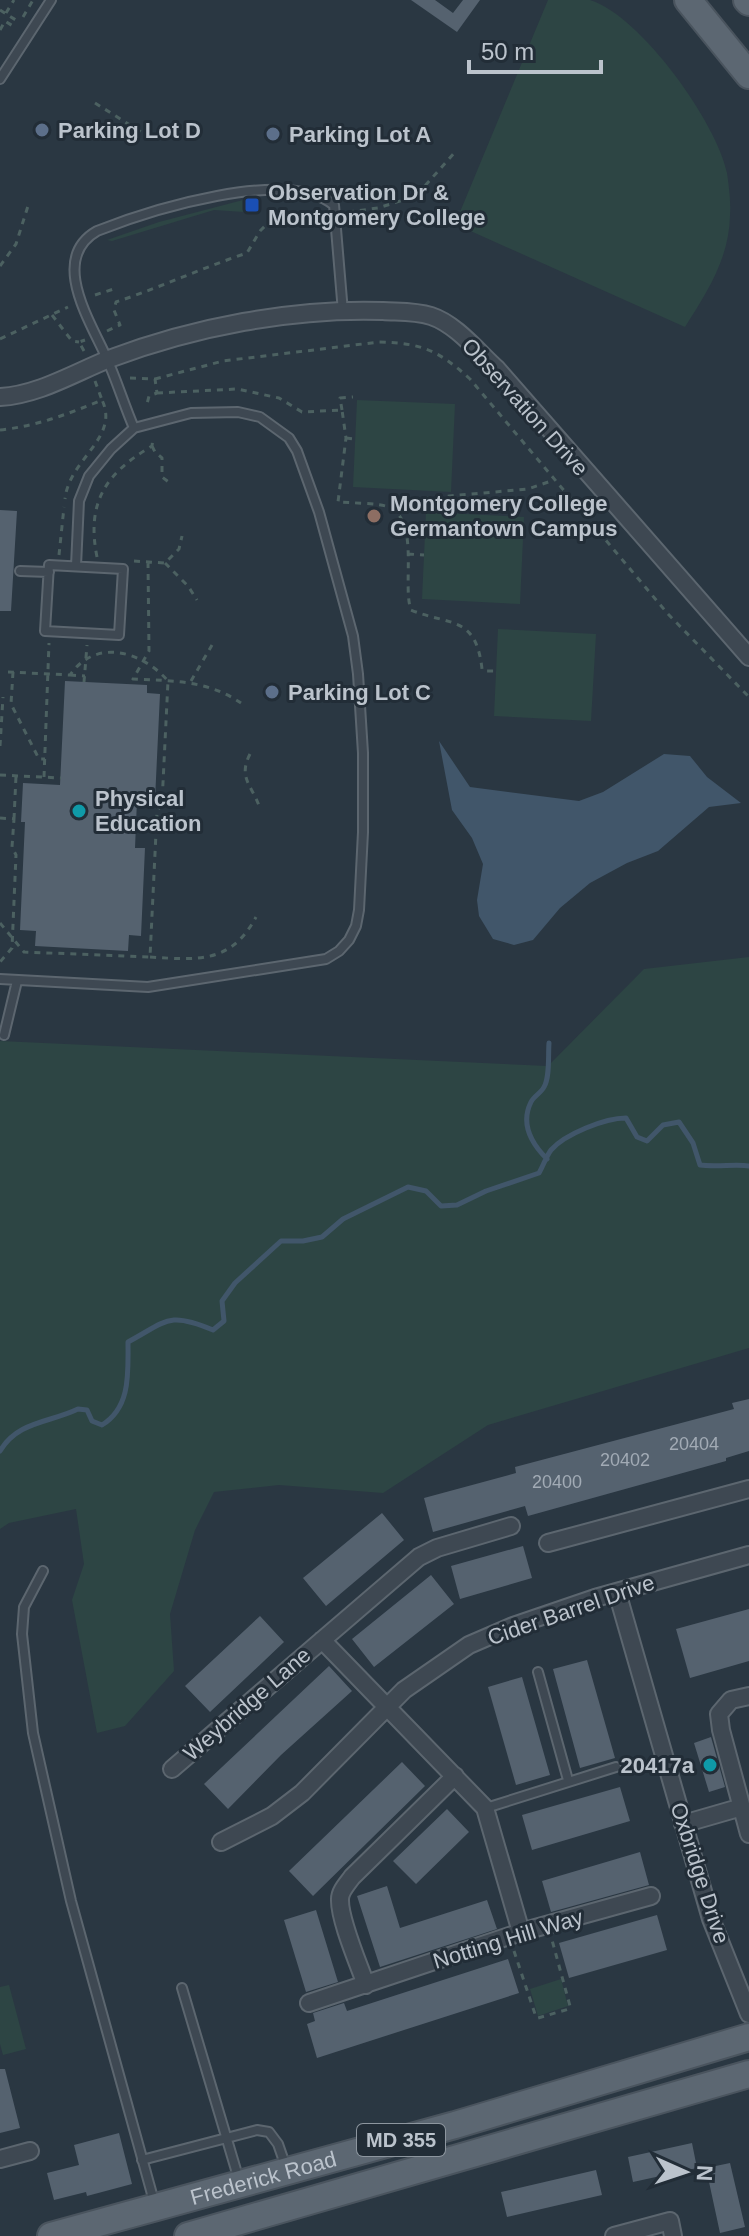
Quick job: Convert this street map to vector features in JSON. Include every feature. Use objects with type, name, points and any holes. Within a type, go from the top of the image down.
[{"type":"main road","points":[[688,0],[749,75]]},
{"type":"main road","name":"Frederick Road","points":[[51,2236],[288,2172],[749,2037]]},
{"type":"main road","name":"Frederick Road","points":[[188,2236],[749,2074]]},
{"type":"street","name":"Observation Drive","points":[[0,397],[45,386],[108,360],[231,325],[295,315],[343,312],[413,312],[435,317],[455,330],[497,369],[749,657]]},
{"type":"street","points":[[548,1543],[749,1489]]},
{"type":"street","name":"Weybridge Lane","points":[[172,1769],[419,1557],[437,1548],[511,1526]]},
{"type":"street","name":"Cider Barrel Drive","points":[[221,1842],[272,1816],[302,1793],[404,1690],[469,1645],[513,1626],[617,1592],[749,1555]]},
{"type":"street","name":"Oxbridge Drive","points":[[617,1592],[711,1919],[749,2014]]},
{"type":"street","name":"Weybridge Lane","points":[[322,1640],[485,1808]]},
{"type":"street","points":[[749,1696],[731,1700],[719,1714],[749,1834]]},
{"type":"street","points":[[366,1985],[343,1918],[340,1899],[343,1889],[455,1776]]},
{"type":"street","points":[[683,1824],[742,1807]]},
{"type":"street","points":[[485,1808],[515,1934]]},
{"type":"street","name":"Notting Hill Way","points":[[309,2003],[515,1934],[651,1896]]},
{"type":"street","points":[[0,2159],[30,2151]]},
{"type":"street","points":[[614,2236],[670,2221],[673,2236]]},
{"type":"lane","points":[[0,79],[51,0]]},
{"type":"lane","points":[[134,428],[108,360],[80,300],[75,280],[75,264],[85,239],[110,225],[216,196],[256,191],[306,192],[326,199],[334,205],[337,223],[343,312]]},
{"type":"lane","points":[[0,979],[148,987],[326,959],[339,951],[356,926],[363,832],[363,753],[353,636],[319,512],[297,451],[289,438],[260,417],[238,412],[191,413],[134,428],[111,449],[89,476],[79,501],[76,566]]},
{"type":"lane","points":[[49,565],[76,566],[123,569],[119,635],[45,631],[49,565]]},
{"type":"lane","points":[[20,571],[49,572]]},
{"type":"lane","points":[[4,1035],[17,981]]},
{"type":"lane","points":[[43,1571],[24,1607],[22,1634],[33,1733],[71,1901],[155,2208]]},
{"type":"lane","points":[[538,1672],[568,1780]]},
{"type":"lane","points":[[485,1808],[616,1767]]},
{"type":"lane","points":[[182,1988],[240,2185]]},
{"type":"lane","points":[[142,2160],[257,2130],[269,2132],[278,2144],[288,2172]]},
{"type":"path","points":[[0,19],[14,0]]},
{"type":"path","points":[[3,12],[19,22]]},
{"type":"path","points":[[0,30],[5,21],[16,28]]},
{"type":"path","points":[[95,103],[149,137]]},
{"type":"path","points":[[347,212],[378,208],[416,196],[455,152]]},
{"type":"path","points":[[0,266],[16,244],[28,206]]},
{"type":"path","points":[[120,325],[114,310],[116,302],[247,253],[266,225],[298,215],[316,221]]},
{"type":"path","points":[[95,295],[117,288]]},
{"type":"path","points":[[0,339],[68,307]]},
{"type":"path","points":[[52,315],[72,341],[79,342]]},
{"type":"path","points":[[128,378],[155,379],[223,361],[379,342],[415,345],[446,358],[470,379],[693,643],[749,697]]},
{"type":"path","points":[[155,379],[157,393]]},
{"type":"path","points":[[58,565],[66,491],[76,466],[105,431],[107,410],[97,386]]},
{"type":"path","points":[[147,404],[149,396],[157,393],[237,389],[279,398],[302,412],[342,410]]},
{"type":"path","points":[[353,397],[340,398],[346,438],[338,502],[390,508],[404,500],[528,489],[555,480]]},
{"type":"path","points":[[0,430],[59,418],[102,400]]},
{"type":"path","points":[[153,434],[152,446],[162,458],[162,477],[170,483]]},
{"type":"path","points":[[346,438],[355,439]]},
{"type":"path","points":[[97,559],[94,516],[101,491],[132,457],[152,446]]},
{"type":"path","points":[[390,508],[402,521],[407,537],[408,601],[411,610],[462,625],[477,644],[482,669],[496,671]]},
{"type":"path","points":[[165,563],[179,549],[182,536]]},
{"type":"path","points":[[408,554],[424,555]]},
{"type":"path","points":[[197,600],[165,563],[148,562],[149,651],[133,679],[191,681],[224,691],[241,703]]},
{"type":"path","points":[[44,777],[49,632]]},
{"type":"path","points":[[84,682],[87,633]]},
{"type":"path","points":[[191,681],[212,645]]},
{"type":"path","points":[[70,675],[86,660],[116,652],[144,660],[157,668],[168,681],[162,803],[157,812],[150,957]]},
{"type":"path","points":[[45,759],[39,759],[11,704],[10,672],[85,676]]},
{"type":"path","points":[[0,744],[2,700],[11,704]]},
{"type":"path","points":[[250,754],[245,763],[244,778],[260,809]]},
{"type":"path","points":[[0,775],[61,778]]},
{"type":"path","points":[[0,962],[12,948],[16,776]]},
{"type":"path","points":[[0,818],[14,819]]},
{"type":"path","points":[[0,923],[24,952],[191,959],[220,955],[231,948],[256,917]]},
{"type":"path","points":[[515,1934],[538,2018],[569,2009],[570,2006],[547,1925]]},
{"type":"green space","points":[[548,0],[590,0],[610,10],[632,27],[674,74],[709,127],[720,152],[729,189],[726,247],[715,274],[685,327],[455,224]]},
{"type":"green space","points":[[243,200],[244,212],[214,210],[107,240],[159,222]]},
{"type":"green space","points":[[357,400],[455,404],[451,492],[353,487]]},
{"type":"green space","points":[[426,512],[524,517],[520,604],[422,599]]},
{"type":"green space","points":[[498,629],[596,634],[591,721],[494,716]]},
{"type":"green space","points":[[749,957],[749,1348],[488,1425],[383,1493],[279,1485],[214,1492],[195,1530],[170,1614],[174,1671],[125,1726],[97,1733],[72,1600],[84,1564],[76,1509],[9,1523],[0,1529],[0,1041],[548,1066],[644,969]]},
{"type":"green space","points":[[561,1979],[568,2006],[538,2016],[530,1989]]},
{"type":"green space","points":[[9,1985],[26,2049],[3,2055],[0,2044],[0,1987]]},
{"type":"water","points":[[439,741],[470,787],[579,801],[603,792],[664,754],[690,756],[707,777],[741,803],[709,807],[658,851],[590,883],[560,908],[533,940],[514,945],[493,939],[479,916],[477,900],[483,864],[472,838],[452,810]]},
{"type":"building","points":[[411,0],[435,0],[453,13],[463,0],[480,0],[457,32]]},
{"type":"building","points":[[0,510],[17,511],[11,611],[0,611]]},
{"type":"building","name":"Physical Education","points":[[65,681],[147,685],[147,693],[160,694],[155,800],[137,800],[135,848],[145,848],[141,936],[129,935],[128,951],[35,946],[36,931],[20,930],[25,822],[21,822],[23,783],[60,785]]},
{"type":"building","points":[[749,1399],[749,1451],[726,1458],[726,1461],[528,1516],[525,1506],[433,1532],[424,1498],[516,1473],[515,1467],[734,1409],[732,1403]]},
{"type":"building","points":[[382,1513],[404,1540],[326,1606],[303,1578]]},
{"type":"building","points":[[523,1546],[532,1578],[460,1599],[451,1566]]},
{"type":"building","points":[[431,1575],[454,1604],[374,1667],[352,1639]]},
{"type":"building","points":[[749,1609],[749,1661],[690,1678],[676,1629]]},
{"type":"building","points":[[260,1616],[284,1642],[210,1712],[185,1686]]},
{"type":"building","points":[[587,1660],[615,1758],[580,1768],[553,1669]]},
{"type":"building","points":[[329,1666],[352,1691],[281,1755],[228,1809],[204,1784]]},
{"type":"building","points":[[522,1677],[550,1775],[516,1785],[488,1687]]},
{"type":"building","name":"20417a","points":[[711,1737],[725,1787],[709,1792],[694,1743]]},
{"type":"building","points":[[402,1762],[425,1786],[313,1896],[289,1871]]},
{"type":"building","points":[[620,1787],[630,1821],[532,1850],[522,1815]]},
{"type":"building","points":[[447,1809],[469,1832],[416,1884],[393,1861]]},
{"type":"building","points":[[640,1852],[649,1885],[551,1912],[542,1881]]},
{"type":"building","points":[[387,1886],[400,1928],[487,1900],[497,1929],[380,1967],[357,1896]]},
{"type":"building","points":[[316,1910],[338,1982],[306,1992],[284,1920]]},
{"type":"building","points":[[657,1915],[667,1950],[569,1978],[559,1943]]},
{"type":"building","points":[[508,1959],[519,1993],[317,2058],[307,2024],[315,2021],[313,2013],[344,2003],[347,2011]]},
{"type":"building","points":[[0,2069],[5,2069],[20,2128],[0,2133]]},
{"type":"building","points":[[119,2133],[132,2184],[87,2196],[86,2192],[54,2200],[47,2173],[79,2165],[74,2145]]},
{"type":"building","points":[[692,2143],[697,2168],[633,2182],[628,2157]]},
{"type":"building","points":[[730,2163],[745,2227],[720,2233],[706,2168]]},
{"type":"building","points":[[596,2170],[602,2195],[507,2217],[501,2192]]},
{"type":"waterway","points":[[547,1159],[532,1140],[527,1118],[531,1102],[546,1083],[549,1043]]},
{"type":"waterway","points":[[0,1451],[7,1441],[25,1428],[78,1409],[87,1410],[92,1421],[102,1425],[111,1418],[123,1399],[128,1342],[168,1321],[186,1321],[213,1330],[224,1321],[222,1301],[235,1283],[281,1241],[322,1237],[343,1219],[408,1187],[426,1191],[441,1206],[457,1205],[486,1191],[539,1173],[551,1150],[575,1133],[607,1121],[626,1118],[637,1137],[647,1141],[663,1125],[679,1122],[693,1143],[700,1165],[749,1166]]},
{"type":"place","name":"Parking Lot D","points":[[42,130]]},
{"type":"place","name":"Parking Lot A","points":[[273,134]]},
{"type":"place","name":"Observation Dr & Montgomery College","points":[[252,205]]},
{"type":"place","name":"Montgomery College Germantown Campus","points":[[374,516]]},
{"type":"place","name":"Parking Lot C","points":[[272,692]]},
{"type":"place","name":"Physical Education","points":[[79,811]]},
{"type":"place","name":"20417a","points":[[710,1765]]}]
